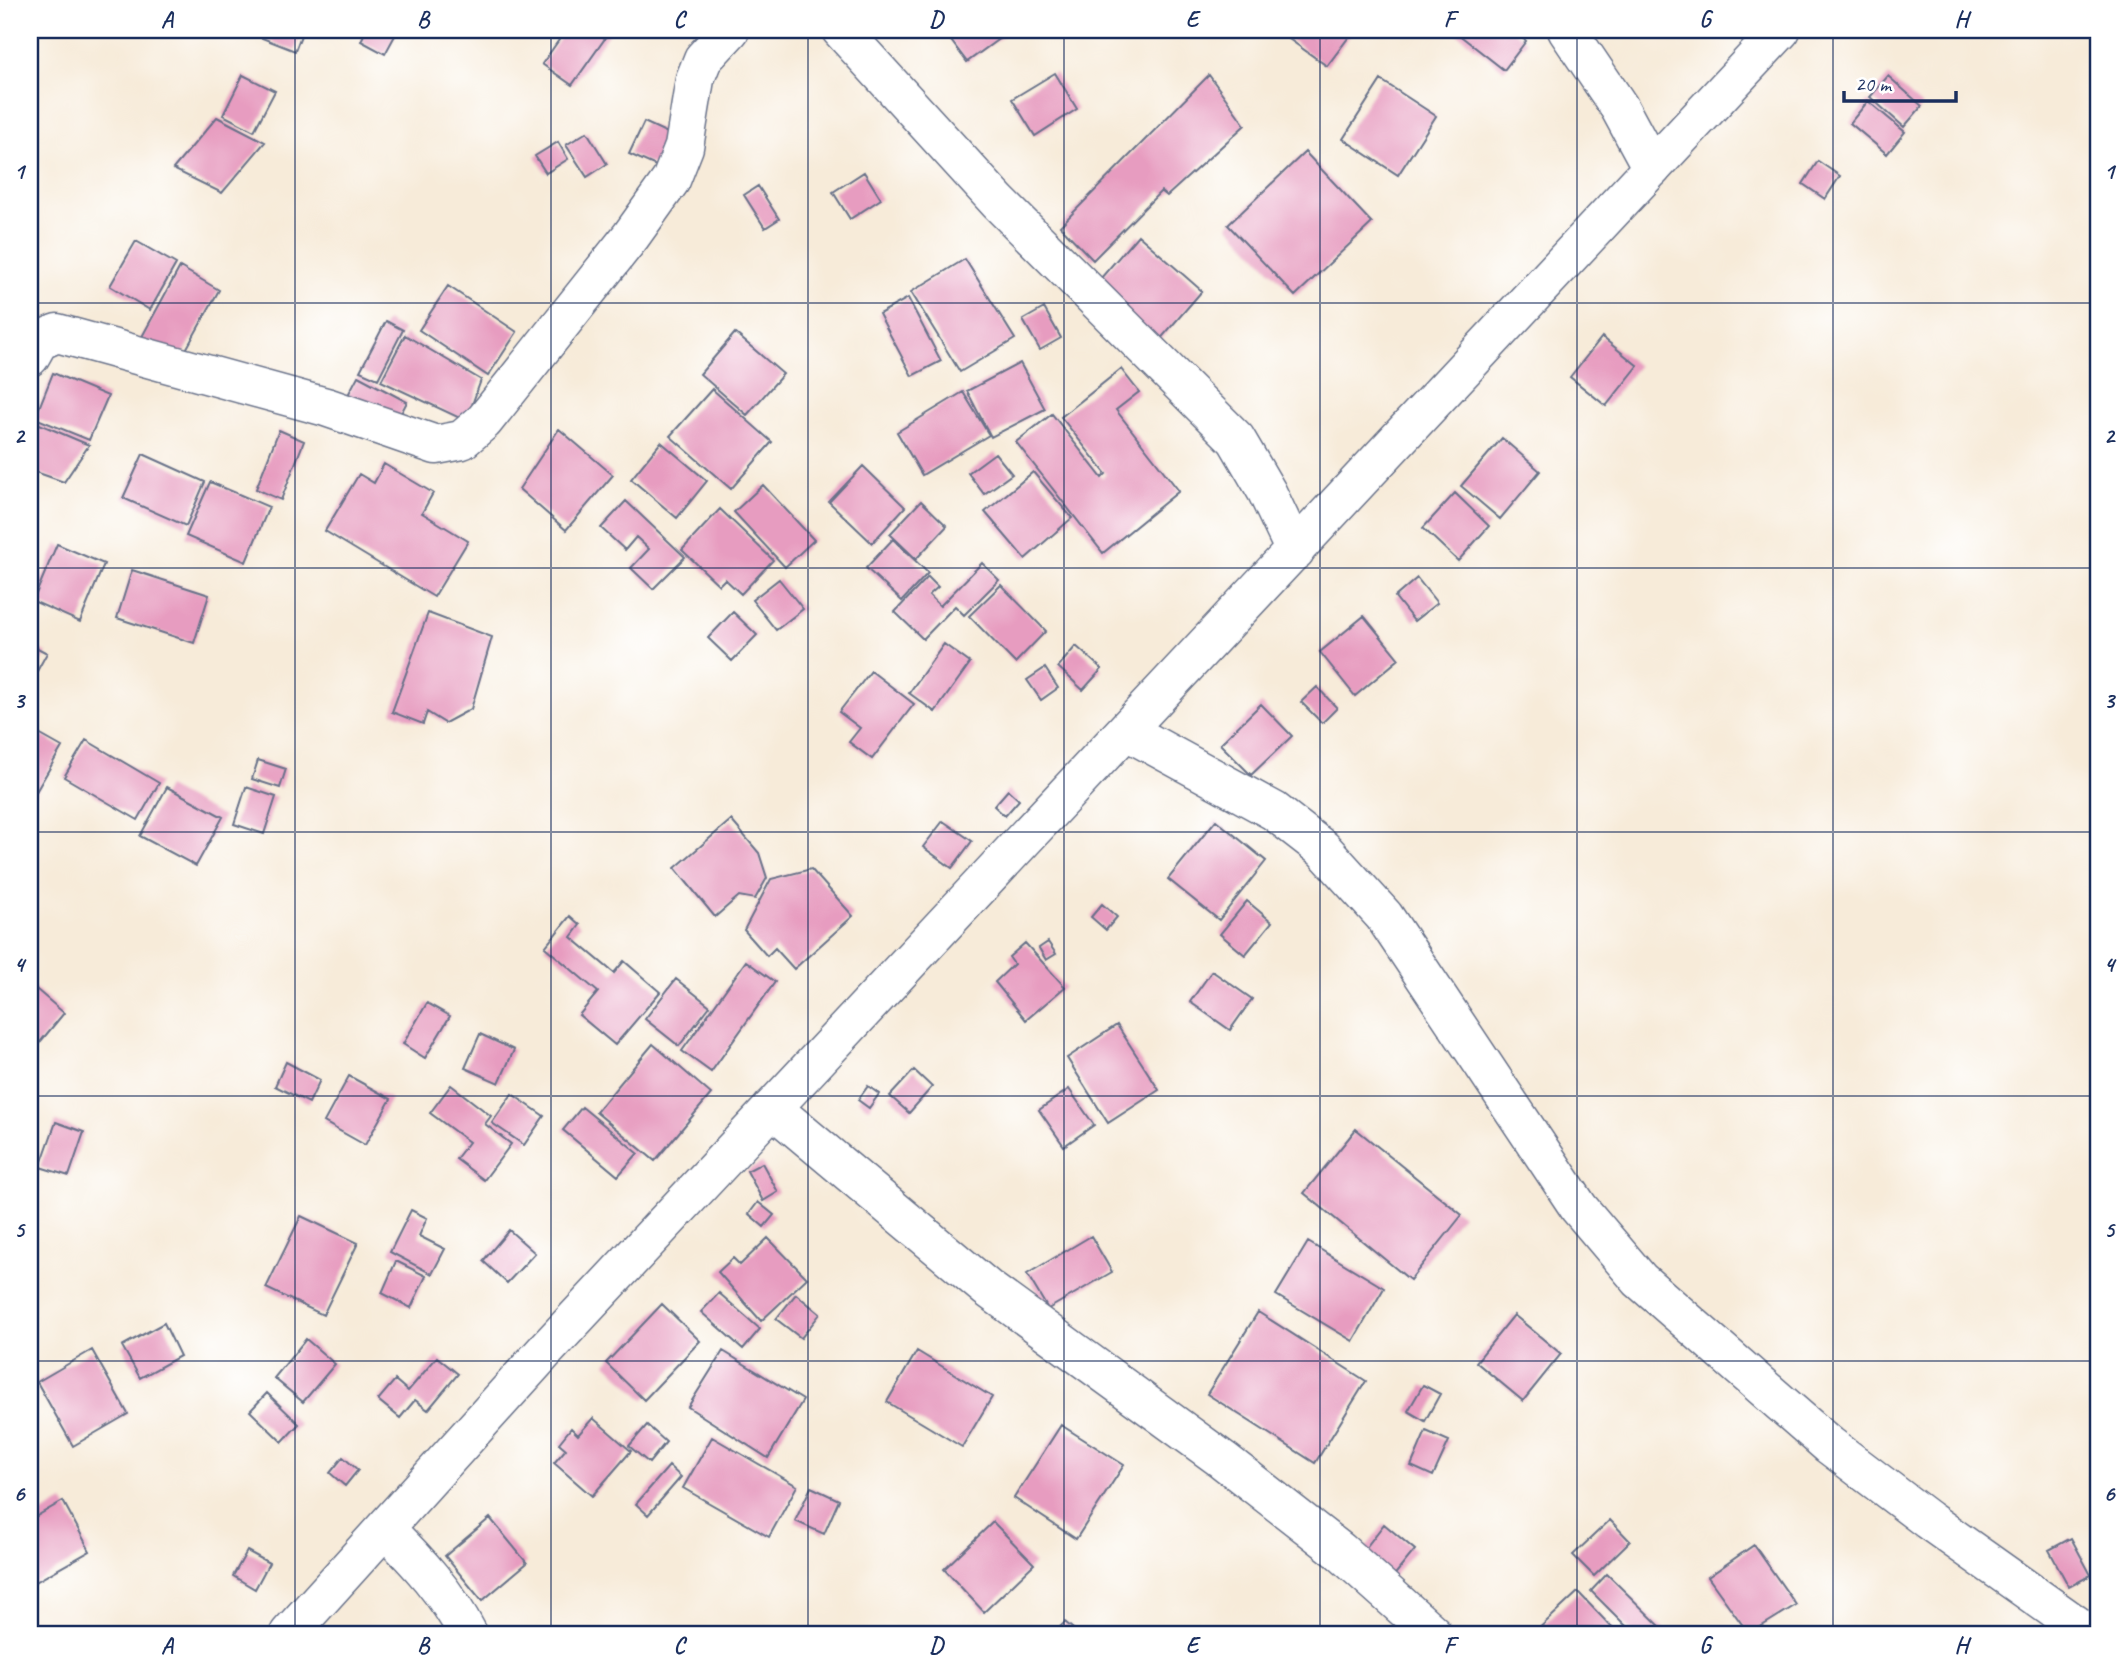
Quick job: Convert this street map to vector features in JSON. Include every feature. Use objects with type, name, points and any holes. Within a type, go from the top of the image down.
[{"type":"street","points":[[30,357],[39,341],[57,334],[326,407],[436,445],[462,440],[484,421],[631,236],[671,180],[684,147],[695,79],[703,59],[730,30]]},
{"type":"street","points":[[841,30],[998,201],[1236,439],[1267,492],[1295,551]]},
{"type":"street","points":[[1567,30],[1611,96],[1652,169]]},
{"type":"street","points":[[289,1634],[544,1352],[1781,30]]},
{"type":"street","points":[[1127,731],[1274,811],[1323,849],[1384,916],[1579,1208],[1640,1280],[1829,1445],[1928,1520],[2089,1634]]},
{"type":"street","points":[[772,1108],[987,1288],[1223,1460],[1340,1551],[1433,1634]]},
{"type":"street","points":[[385,1529],[424,1566],[456,1611],[468,1634]]},
{"type":"building","points":[[242,30],[303,30],[295,51]]},
{"type":"building","points":[[366,30],[398,30],[385,54],[361,41]]},
{"type":"building","points":[[566,30],[611,30],[572,85],[542,64]]},
{"type":"building","points":[[943,30],[1011,30],[967,62]]},
{"type":"building","points":[[1296,30],[1354,30],[1327,66],[1289,39]]},
{"type":"building","points":[[1453,30],[1512,30],[1526,41],[1504,70]]},
{"type":"building","points":[[1055,73],[1077,109],[1035,136],[1012,99]]},
{"type":"building","points":[[243,75],[275,91],[254,131],[223,115]]},
{"type":"building","points":[[1209,75],[1245,125],[1167,196],[1161,191],[1093,260],[1060,226]]},
{"type":"building","points":[[1888,76],[1922,106],[1904,127],[1870,97]]},
{"type":"building","points":[[1381,80],[1436,116],[1398,175],[1343,139]]},
{"type":"building","points":[[1868,101],[1905,132],[1887,154],[1850,123]]},
{"type":"building","points":[[217,117],[265,142],[222,193],[173,169]]},
{"type":"building","points":[[644,122],[672,135],[658,167],[629,154]]},
{"type":"building","points":[[587,132],[607,164],[587,177],[566,145]]},
{"type":"building","points":[[558,142],[568,159],[546,173],[535,156]]},
{"type":"building","points":[[1305,152],[1372,223],[1295,296],[1228,225]]},
{"type":"building","points":[[1818,161],[1840,176],[1825,199],[1803,184]]},
{"type":"building","points":[[864,172],[881,199],[850,219],[833,192]]},
{"type":"building","points":[[758,186],[779,219],[765,228],[744,195]]},
{"type":"building","points":[[1138,235],[1202,291],[1158,342],[1082,300]]},
{"type":"building","points":[[136,241],[176,264],[150,310],[110,286]]},
{"type":"building","points":[[965,259],[1015,339],[960,372],[911,292]]},
{"type":"building","points":[[180,267],[219,290],[177,366],[138,344]]},
{"type":"building","points":[[448,286],[517,332],[488,376],[419,330]]},
{"type":"building","points":[[908,298],[941,361],[912,376],[879,314]]},
{"type":"building","points":[[1044,308],[1061,338],[1040,350],[1023,320]]},
{"type":"building","points":[[386,321],[403,330],[378,379],[360,371]]},
{"type":"building","points":[[735,333],[783,374],[747,415],[700,374]]},
{"type":"building","points":[[405,335],[481,380],[466,421],[381,381]]},
{"type":"building","points":[[1602,337],[1638,366],[1606,406],[1570,377]]},
{"type":"building","points":[[1020,363],[1045,409],[991,437],[967,391]]},
{"type":"building","points":[[1121,369],[1139,392],[1116,410],[1179,491],[1103,553],[1016,442],[1052,414],[1102,478],[1106,474],[1061,417]]},
{"type":"building","points":[[53,373],[108,396],[89,440],[35,418]]},
{"type":"building","points":[[358,376],[407,402],[389,436],[340,410]]},
{"type":"building","points":[[712,389],[772,442],[731,489],[670,436]]},
{"type":"building","points":[[963,392],[989,435],[922,475],[897,432]]},
{"type":"building","points":[[30,420],[89,445],[64,482],[30,470]]},
{"type":"building","points":[[559,429],[613,475],[566,530],[519,489]]},
{"type":"building","points":[[279,430],[304,441],[281,500],[256,489]]},
{"type":"building","points":[[1502,438],[1540,471],[1500,519],[1461,486]]},
{"type":"building","points":[[661,442],[707,481],[677,518],[631,479]]},
{"type":"building","points":[[995,453],[1012,474],[984,494],[968,473]]},
{"type":"building","points":[[143,454],[205,482],[186,526],[123,498]]},
{"type":"building","points":[[384,464],[433,493],[422,513],[468,541],[434,597],[325,531],[359,474],[374,483]]},
{"type":"building","points":[[863,466],[905,507],[872,543],[829,502]]},
{"type":"building","points":[[1033,472],[1072,518],[1025,559],[985,512]]},
{"type":"building","points":[[210,482],[269,507],[246,562],[186,536]]},
{"type":"building","points":[[763,485],[814,540],[785,567],[734,512]]},
{"type":"building","points":[[1455,493],[1489,526],[1458,561],[1423,528]]},
{"type":"building","points":[[626,501],[685,557],[653,589],[631,568],[649,549],[636,537],[625,550],[601,528]]},
{"type":"building","points":[[921,501],[947,526],[916,559],[890,534]]},
{"type":"building","points":[[720,509],[773,560],[741,594],[725,579],[719,585],[682,550]]},
{"type":"building","points":[[893,539],[928,573],[902,601],[866,568]]},
{"type":"building","points":[[57,544],[104,564],[80,622],[33,601]]},
{"type":"building","points":[[982,563],[999,580],[964,615],[955,606],[923,639],[895,612],[928,577],[938,587],[929,595],[940,606]]},
{"type":"building","points":[[132,570],[209,595],[194,643],[117,618]]},
{"type":"building","points":[[1417,578],[1437,603],[1414,621],[1395,597]]},
{"type":"building","points":[[779,579],[803,609],[776,630],[752,600]]},
{"type":"building","points":[[1001,585],[1046,631],[1015,663],[969,616]]},
{"type":"building","points":[[733,612],[757,635],[732,661],[708,638]]},
{"type":"building","points":[[428,613],[492,637],[471,709],[445,723],[427,712],[423,724],[392,712]]},
{"type":"building","points":[[1364,616],[1399,659],[1355,696],[1320,652]]},
{"type":"building","points":[[30,644],[47,653],[30,684]]},
{"type":"building","points":[[944,644],[970,663],[935,712],[909,693]]},
{"type":"building","points":[[1076,646],[1102,669],[1083,690],[1058,667]]},
{"type":"building","points":[[1045,668],[1058,688],[1041,700],[1027,680]]},
{"type":"building","points":[[871,671],[914,704],[872,759],[849,742],[860,728],[839,712]]},
{"type":"building","points":[[1317,687],[1337,708],[1322,723],[1301,702]]},
{"type":"building","points":[[1261,704],[1292,736],[1251,775],[1220,744]]},
{"type":"building","points":[[30,729],[62,747],[30,802]]},
{"type":"building","points":[[86,740],[159,783],[138,820],[64,777]]},
{"type":"building","points":[[258,760],[286,769],[280,788],[252,779]]},
{"type":"building","points":[[167,787],[223,817],[196,866],[140,836]]},
{"type":"building","points":[[246,787],[276,797],[264,834],[234,824]]},
{"type":"building","points":[[1008,790],[1019,800],[1005,816],[994,806]]},
{"type":"building","points":[[731,820],[759,853],[767,878],[755,899],[739,896],[715,917],[675,868]]},
{"type":"building","points":[[1216,820],[1266,861],[1219,920],[1168,879]]},
{"type":"building","points":[[943,821],[972,841],[952,868],[923,847]]},
{"type":"building","points":[[811,869],[853,916],[794,969],[775,948],[767,956],[744,930],[771,879]]},
{"type":"building","points":[[1247,901],[1272,922],[1245,955],[1220,934]]},
{"type":"building","points":[[1102,904],[1117,917],[1106,930],[1091,917]]},
{"type":"building","points":[[570,916],[580,925],[571,937],[614,973],[624,961],[660,992],[615,1045],[579,1015],[598,992],[545,947]]},
{"type":"building","points":[[1048,942],[1056,954],[1046,960],[1039,948]]},
{"type":"building","points":[[1025,943],[1065,987],[1026,1020],[995,982],[1014,964],[1009,957]]},
{"type":"building","points":[[746,961],[775,982],[711,1072],[682,1051]]},
{"type":"building","points":[[1212,971],[1252,999],[1230,1030],[1190,1002]]},
{"type":"building","points":[[676,979],[710,1006],[679,1046],[645,1019]]},
{"type":"building","points":[[30,984],[64,1013],[36,1047],[30,1042]]},
{"type":"building","points":[[427,1003],[450,1016],[425,1058],[403,1044]]},
{"type":"building","points":[[1117,1025],[1159,1090],[1108,1123],[1067,1058]]},
{"type":"building","points":[[480,1034],[514,1050],[499,1083],[465,1068]]},
{"type":"building","points":[[653,1044],[711,1094],[655,1161],[596,1112]]},
{"type":"building","points":[[286,1062],[320,1080],[309,1103],[275,1086]]},
{"type":"building","points":[[914,1070],[932,1087],[909,1113],[890,1096]]},
{"type":"building","points":[[349,1076],[391,1099],[365,1145],[324,1122]]},
{"type":"building","points":[[451,1085],[491,1116],[485,1124],[511,1144],[484,1180],[456,1159],[469,1142],[430,1113]]},
{"type":"building","points":[[868,1086],[879,1094],[869,1108],[858,1100]]},
{"type":"building","points":[[1069,1089],[1094,1125],[1064,1146],[1039,1110]]},
{"type":"building","points":[[512,1094],[544,1116],[524,1145],[492,1123]]},
{"type":"building","points":[[582,1107],[638,1153],[618,1176],[563,1130]]},
{"type":"building","points":[[56,1122],[84,1132],[69,1176],[40,1167]]},
{"type":"building","points":[[1356,1129],[1462,1215],[1410,1280],[1304,1193]]},
{"type":"building","points":[[762,1163],[778,1192],[763,1201],[747,1171]]},
{"type":"building","points":[[758,1202],[774,1215],[764,1227],[749,1214]]},
{"type":"building","points":[[411,1210],[427,1218],[419,1236],[445,1249],[432,1274],[390,1252]]},
{"type":"building","points":[[301,1216],[358,1243],[323,1315],[266,1288]]},
{"type":"building","points":[[509,1230],[535,1253],[507,1283],[483,1261]]},
{"type":"building","points":[[1091,1236],[1112,1272],[1048,1309],[1027,1274]]},
{"type":"building","points":[[768,1238],[807,1278],[761,1321],[718,1272],[733,1258],[740,1265]]},
{"type":"building","points":[[1308,1242],[1384,1288],[1353,1341],[1276,1295]]},
{"type":"building","points":[[396,1261],[426,1276],[411,1308],[382,1293]]},
{"type":"building","points":[[719,1293],[760,1329],[743,1349],[701,1312]]},
{"type":"building","points":[[796,1294],[820,1314],[801,1338],[776,1319]]},
{"type":"building","points":[[662,1304],[700,1341],[644,1400],[606,1363]]},
{"type":"building","points":[[1258,1312],[1366,1381],[1315,1463],[1207,1394]]},
{"type":"building","points":[[1514,1315],[1561,1354],[1523,1401],[1476,1362]]},
{"type":"building","points":[[164,1323],[180,1356],[140,1378],[122,1346]]},
{"type":"building","points":[[306,1339],[335,1364],[303,1402],[274,1378]]},
{"type":"building","points":[[92,1350],[128,1414],[73,1446],[37,1382]]},
{"type":"building","points":[[723,1351],[803,1400],[768,1458],[688,1407]]},
{"type":"building","points":[[917,1351],[992,1397],[962,1447],[887,1402]]},
{"type":"building","points":[[437,1357],[458,1374],[428,1410],[415,1400],[400,1418],[378,1400],[395,1380],[408,1391]]},
{"type":"building","points":[[1423,1385],[1440,1394],[1425,1421],[1408,1411]]},
{"type":"building","points":[[267,1393],[299,1424],[282,1442],[250,1411]]},
{"type":"building","points":[[593,1418],[631,1451],[592,1496],[554,1463],[566,1449],[559,1443],[571,1428],[578,1435]]},
{"type":"building","points":[[647,1425],[666,1442],[649,1463],[629,1446]]},
{"type":"building","points":[[1061,1425],[1124,1465],[1076,1539],[1014,1498]]},
{"type":"building","points":[[1426,1431],[1449,1441],[1433,1476],[1411,1466]]},
{"type":"building","points":[[712,1437],[797,1486],[769,1537],[683,1488]]},
{"type":"building","points":[[343,1457],[358,1470],[345,1486],[330,1473]]},
{"type":"building","points":[[669,1466],[681,1477],[648,1515],[636,1504]]},
{"type":"building","points":[[811,1487],[839,1500],[824,1534],[795,1521]]},
{"type":"building","points":[[63,1501],[90,1551],[30,1585],[30,1520]]},
{"type":"building","points":[[490,1518],[527,1563],[482,1601],[445,1556]]},
{"type":"building","points":[[1610,1520],[1630,1541],[1594,1576],[1573,1555]]},
{"type":"building","points":[[993,1522],[1034,1564],[984,1612],[944,1569]]},
{"type":"building","points":[[1384,1524],[1415,1550],[1388,1583],[1358,1558]]},
{"type":"building","points":[[2071,1538],[2091,1575],[2069,1587],[2049,1550]]},
{"type":"building","points":[[1754,1545],[1796,1605],[1749,1634],[1708,1577]]},
{"type":"building","points":[[247,1551],[269,1563],[255,1589],[233,1576]]},
{"type":"building","points":[[1607,1574],[1668,1634],[1634,1634],[1591,1591]]},
{"type":"building","points":[[1578,1592],[1618,1634],[1533,1634]]},
{"type":"building","points":[[1065,1622],[1079,1634],[1053,1634]]}]
